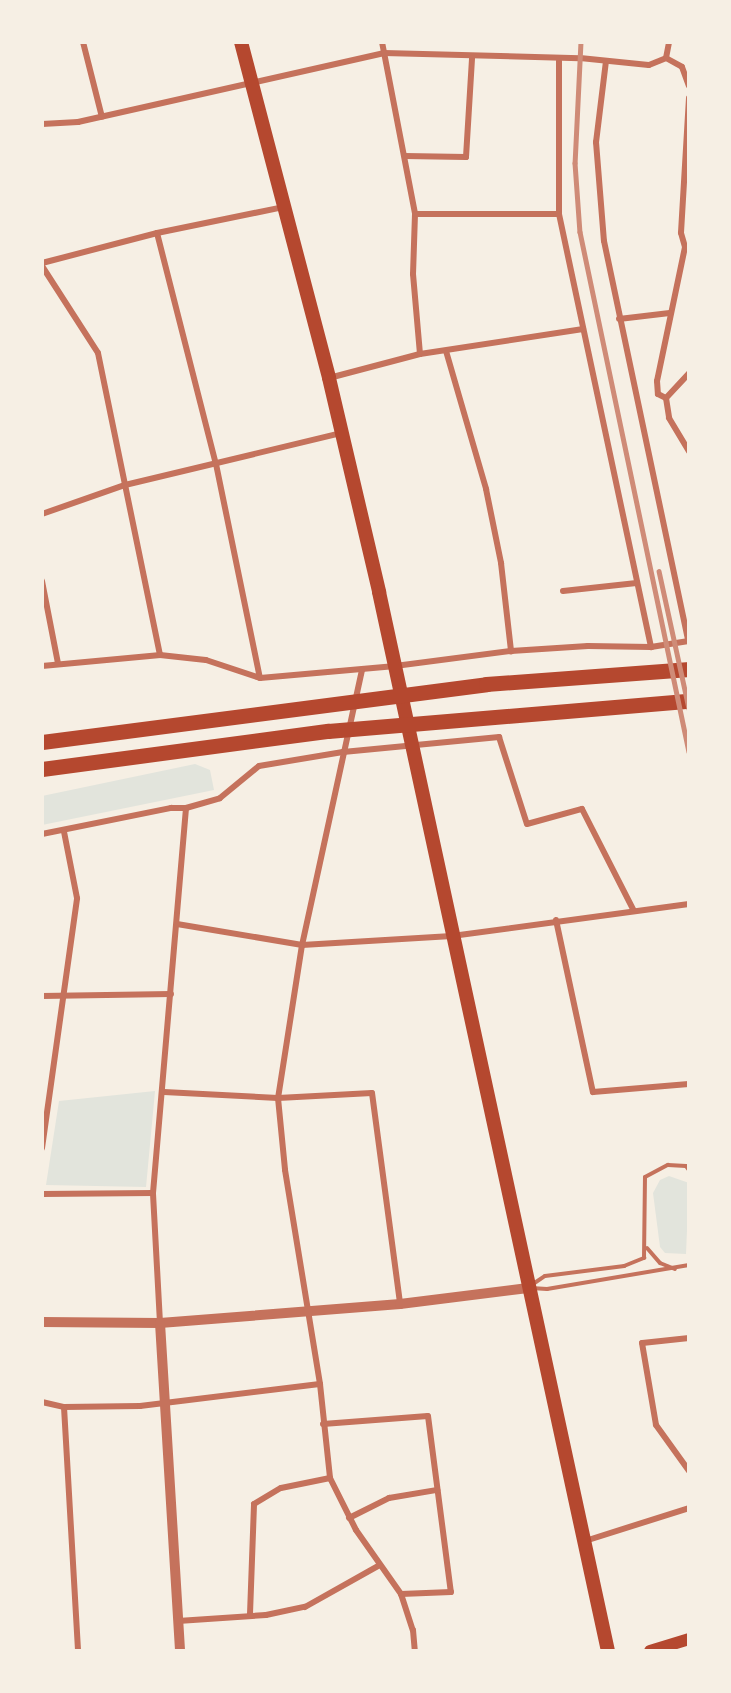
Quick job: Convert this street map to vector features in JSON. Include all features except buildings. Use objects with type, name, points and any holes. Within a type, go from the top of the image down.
[{"type":"highway","points":[[42,742],[486,684],[689,669]]},
{"type":"highway","points":[[42,769],[212,746],[445,720],[689,701]]},
{"type":"main road","points":[[241,42],[342,432],[395,666],[608,1651]]},
{"type":"main road","points":[[650,1651],[689,1639]]},
{"type":"street","points":[[83,42],[102,117]]},
{"type":"street","points":[[382,42],[415,214],[413,274],[420,354]]},
{"type":"street","points":[[666,58],[669,42]]},
{"type":"street","points":[[42,124],[102,117],[384,53],[472,58],[606,61],[649,65],[666,58]]},
{"type":"street","points":[[405,156],[466,158],[472,58]]},
{"type":"street","points":[[666,58],[682,67],[689,86]]},
{"type":"street","points":[[559,61],[559,214],[651,647]]},
{"type":"street","points":[[42,666],[160,655],[206,660],[260,678],[362,670],[511,651],[588,646],[651,647],[689,641],[604,241],[598,173],[598,121],[606,61]]},
{"type":"street","points":[[666,398],[658,394],[657,381],[686,242],[681,233],[689,98]]},
{"type":"street","points":[[160,655],[98,353],[42,265],[157,232],[285,207]]},
{"type":"street","points":[[415,214],[559,214]]},
{"type":"street","points":[[157,232],[216,464],[260,678]]},
{"type":"street","points":[[619,319],[670,313]]},
{"type":"street","points":[[329,378],[420,354],[583,329]]},
{"type":"street","points":[[446,351],[486,489],[501,563],[511,651]]},
{"type":"street","points":[[666,398],[689,373]]},
{"type":"street","points":[[666,398],[669,418],[689,451]]},
{"type":"street","points":[[42,514],[125,485],[342,432]]},
{"type":"street","points":[[42,581],[58,663]]},
{"type":"street","points":[[562,591],[637,583]]},
{"type":"street","points":[[362,670],[302,945],[278,1098],[285,1170],[320,1384],[330,1478],[349,1518],[378,1566],[401,1594],[413,1630],[415,1651]]},
{"type":"street","points":[[42,834],[64,832],[171,807],[186,808],[220,798],[259,766],[343,752],[499,737],[527,824],[582,809],[634,911]]},
{"type":"street","points":[[180,1651],[153,1193],[164,1092],[186,808]]},
{"type":"street","points":[[42,1148],[77,898],[64,832]]},
{"type":"street","points":[[177,924],[302,945],[452,936],[556,920],[689,904]]},
{"type":"street","points":[[556,920],[593,1092],[689,1084]]},
{"type":"street","points":[[42,996],[171,994]]},
{"type":"street","points":[[164,1092],[278,1098],[372,1093],[400,1304]]},
{"type":"street","points":[[42,1194],[153,1193]]},
{"type":"street","points":[[42,1322],[160,1323],[400,1304],[528,1288]]},
{"type":"street","points":[[689,1338],[642,1343],[656,1425],[689,1471]]},
{"type":"street","points":[[42,1402],[64,1407],[165,1402],[320,1384]]},
{"type":"street","points":[[64,1407],[78,1651]]},
{"type":"street","points":[[323,1424],[428,1416],[451,1592],[401,1594]]},
{"type":"street","points":[[250,1614],[254,1504],[281,1488],[330,1478]]},
{"type":"street","points":[[349,1518],[389,1498],[437,1490]]},
{"type":"street","points":[[584,1541],[689,1508]]},
{"type":"street","points":[[178,1621],[305,1607],[378,1566]]},
{"type":"lane","points":[[528,1288],[545,1276],[624,1266],[644,1258],[647,1248],[642,1193],[645,1177],[668,1165],[686,1166],[689,1170]]},
{"type":"lane","points":[[647,1248],[660,1263],[676,1269]]},
{"type":"lane","points":[[528,1288],[547,1289],[689,1265]]},
{"type":"shaded area","points":[[195,764],[210,770],[214,790],[42,825],[42,796]]},
{"type":"shaded area","points":[[155,1091],[146,1187],[46,1185],[59,1101]]},
{"type":"shaded area","points":[[669,1176],[689,1183],[686,1254],[665,1253],[660,1247],[653,1193],[660,1180]]},
{"type":"railway","points":[[581,42],[575,163],[580,232],[689,752]]},
{"type":"railway","points":[[659,571],[689,709]]}]
